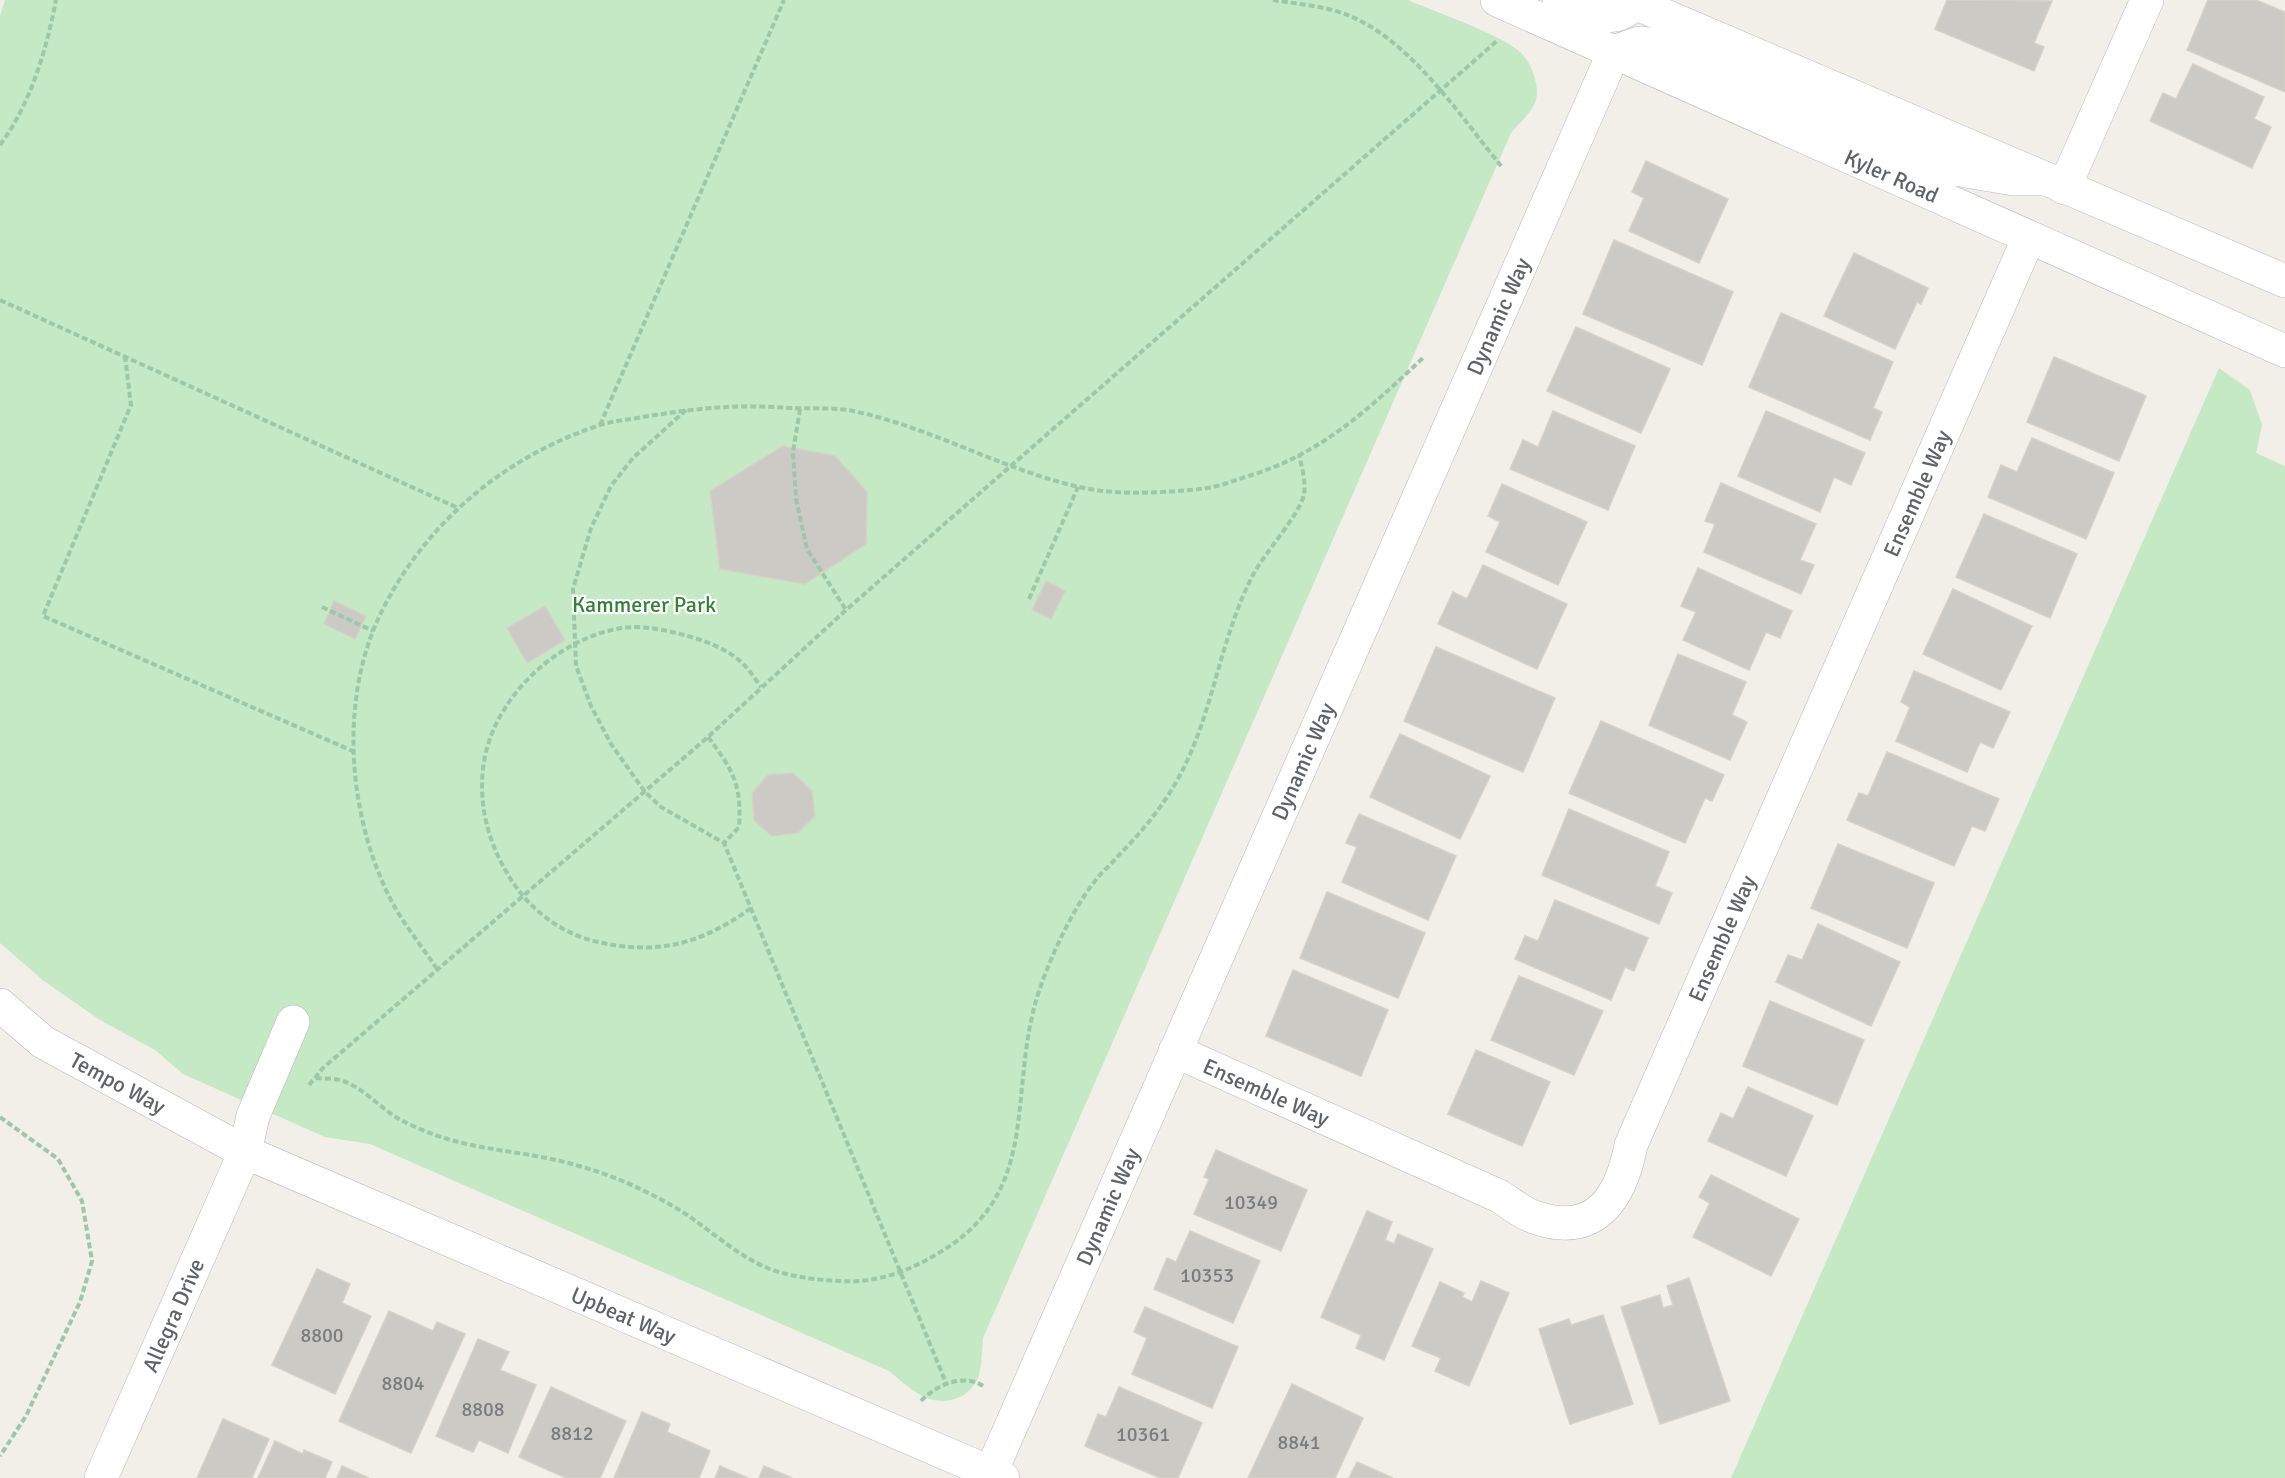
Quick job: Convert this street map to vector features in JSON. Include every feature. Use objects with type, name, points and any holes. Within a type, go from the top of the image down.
[{"type":"street","name":"Kyler Road","points":[[1497,0],[2285,351]]},
{"type":"street","points":[[1559,0],[1603,17],[1625,10],[1633,1],[2285,281]]},
{"type":"street","points":[[2055,184],[2147,0]]},
{"type":"street","points":[[1614,52],[1639,43],[1665,46],[1954,169],[2055,184]]},
{"type":"street","name":"Dynamic Way","points":[[997,1475],[1175,1051],[1614,52]]},
{"type":"street","name":"Ensemble Way","points":[[1175,1051],[1499,1196],[1534,1217],[1562,1223],[1588,1220],[1614,1197],[1626,1171],[1631,1144],[2029,237]]},
{"type":"street","name":"Tempo Way","points":[[0,1005],[43,1042],[245,1152]]},
{"type":"street","name":"Allegra Drive","points":[[101,1478],[245,1152],[253,1116],[293,1022]]},
{"type":"street","name":"Upbeat Way","points":[[245,1152],[997,1475]]},
{"type":"path","points":[[0,146],[25,105],[38,72],[49,37],[56,0]]},
{"type":"path","points":[[600,425],[784,0]]},
{"type":"path","points":[[1273,0],[1348,15],[1376,30],[1414,62],[1439,89],[1502,167]]},
{"type":"path","points":[[303,1093],[323,1068],[708,737],[846,610],[1439,89],[1504,35]]},
{"type":"path","points":[[1,300],[458,508]]},
{"type":"path","points":[[125,356],[131,405],[44,616],[355,752]]},
{"type":"path","points":[[438,969],[395,908],[378,872],[362,826],[355,772],[355,702],[373,631],[397,582],[429,539],[458,508],[507,468],[545,447],[600,425],[686,410],[738,404],[849,410],[904,425],[1011,467],[1078,487],[1149,493],[1207,489],[1263,472],[1325,442],[1366,412],[1425,356]]},
{"type":"path","points":[[800,409],[793,452],[796,499],[807,549],[846,610]]},
{"type":"path","points":[[686,410],[633,458],[611,486],[591,528],[573,588],[577,645],[576,666],[591,706],[610,744],[645,792],[661,807],[724,843],[946,1383]]},
{"type":"path","points":[[315,1078],[341,1080],[370,1096],[398,1118],[435,1135],[492,1150],[576,1164],[634,1186],[685,1214],[768,1268],[813,1280],[858,1282],[885,1278],[952,1246],[983,1216],[1002,1188],[1012,1160],[1020,1124],[1034,1008],[1048,972],[1086,891],[1145,829],[1174,787],[1210,705],[1229,631],[1254,574],[1304,496],[1304,476],[1299,455]]},
{"type":"path","points":[[1029,599],[1078,487]]},
{"type":"path","points":[[322,607],[373,631]]},
{"type":"path","points":[[751,908],[706,936],[666,948],[623,948],[582,938],[545,917],[522,897],[494,850],[483,810],[483,768],[495,727],[524,684],[547,662],[577,645],[622,628],[662,629],[705,641],[740,662],[761,687]]},
{"type":"path","points":[[708,737],[732,769],[741,801],[739,827],[724,843]]},
{"type":"path","points":[[0,1117],[58,1159],[82,1201],[92,1261],[80,1302],[26,1416],[0,1456]]},
{"type":"path","points":[[915,1409],[926,1396],[946,1383],[967,1381],[983,1386]]},
{"type":"green space","name":"Kammerer Park","points":[[5,0],[1408,0],[1500,39],[1525,57],[1536,81],[1536,100],[1529,113],[1511,133],[983,1338],[978,1378],[965,1394],[951,1400],[941,1401],[923,1396],[905,1385],[889,1371],[370,1144],[325,1137],[183,1074],[155,1050],[100,1020],[44,981],[0,943],[0,16]]},
{"type":"green space","points":[[2219,368],[2250,390],[2262,425],[2256,453],[2285,466],[2285,1478],[1731,1478]]},
{"type":"building","points":[[1947,0],[2052,1],[2034,43],[2044,47],[2034,71],[1935,29]]},
{"type":"building","points":[[2208,0],[2256,0],[2285,12],[2285,92],[2187,50]]},
{"type":"building","points":[[2193,64],[2264,97],[2254,119],[2271,127],[2252,168],[2150,121],[2163,93],[2176,99]]},
{"type":"building","points":[[1646,161],[1728,199],[1699,263],[1629,231],[1644,198],[1632,192]]},
{"type":"building","points":[[1614,240],[1733,292],[1702,365],[1583,314]]},
{"type":"building","points":[[1854,253],[1928,288],[1921,304],[1917,302],[1895,349],[1824,316]]},
{"type":"building","points":[[1781,313],[1893,362],[1873,408],[1882,412],[1870,440],[1749,387]]},
{"type":"building","points":[[1576,327],[1670,369],[1641,433],[1547,391]]},
{"type":"building","points":[[2054,357],[2146,396],[2119,461],[2027,422]]},
{"type":"building","points":[[1553,411],[1635,446],[1608,510],[1510,469],[1523,440],[1538,447]]},
{"type":"building","points":[[1766,411],[1865,453],[1851,485],[1834,477],[1820,512],[1738,476]]},
{"type":"building","points":[[2032,438],[2114,473],[2086,539],[1988,497],[2001,465],[2017,472]]},
{"type":"building","points":[[783,446],[835,456],[867,492],[866,544],[805,584],[720,569],[710,491]]},
{"type":"building","points":[[1721,483],[1816,524],[1800,560],[1814,565],[1801,594],[1704,552],[1715,524],[1705,521]]},
{"type":"building","points":[[1502,484],[1587,522],[1558,585],[1486,552],[1500,522],[1488,516]]},
{"type":"building","points":[[1984,514],[2077,554],[2050,618],[1956,577]]},
{"type":"building","points":[[1483,565],[1567,604],[1537,669],[1438,624],[1453,592],[1467,599]]},
{"type":"building","points":[[1698,568],[1792,611],[1780,638],[1766,632],[1749,670],[1683,640],[1696,612],[1681,606]]},
{"type":"building","points":[[1046,581],[1065,591],[1051,619],[1032,610]]},
{"type":"building","points":[[1953,589],[2032,626],[2001,690],[1923,654]]},
{"type":"building","points":[[334,601],[366,616],[355,639],[324,624]]},
{"type":"building","points":[[545,606],[565,640],[527,663],[507,628]]},
{"type":"building","points":[[1436,647],[1555,698],[1523,772],[1404,721]]},
{"type":"building","points":[[1678,654],[1746,682],[1732,715],[1747,722],[1730,760],[1649,725]]},
{"type":"building","points":[[1914,671],[2010,712],[1993,748],[1980,742],[1967,772],[1896,741],[1910,707],[1901,702]]},
{"type":"building","points":[[1601,721],[1724,775],[1712,801],[1705,798],[1685,843],[1569,793]]},
{"type":"building","points":[[1400,734],[1490,776],[1460,839],[1370,797]]},
{"type":"building","points":[[1887,752],[1999,799],[1985,831],[1972,826],[1954,866],[1847,820],[1859,793],[1868,796]]},
{"type":"building","points":[[793,773],[812,791],[815,816],[798,833],[772,836],[754,820],[752,793],[768,775]]},
{"type":"building","points":[[1569,809],[1669,852],[1655,886],[1672,893],[1659,924],[1542,875]]},
{"type":"building","points":[[1359,814],[1456,856],[1428,920],[1342,882],[1357,847],[1346,843]]},
{"type":"building","points":[[1838,844],[1934,883],[1907,948],[1811,908]]},
{"type":"building","points":[[1327,892],[1425,933],[1398,998],[1300,958]]},
{"type":"building","points":[[1555,900],[1648,938],[1634,971],[1625,967],[1611,1000],[1515,959],[1525,936],[1538,941]]},
{"type":"building","points":[[1818,924],[1900,962],[1871,1026],[1776,982],[1788,955],[1802,960]]},
{"type":"building","points":[[1293,970],[1388,1010],[1361,1076],[1266,1036]]},
{"type":"building","points":[[1519,976],[1603,1011],[1574,1075],[1491,1040]]},
{"type":"building","points":[[1770,1001],[1864,1040],[1837,1105],[1743,1066]]},
{"type":"building","points":[[1476,1050],[1550,1082],[1522,1146],[1448,1114]]},
{"type":"building","points":[[1748,1087],[1813,1116],[1786,1176],[1708,1141],[1721,1113],[1733,1119]]},
{"type":"building","points":[[1216,1150],[1307,1190],[1281,1251],[1194,1214],[1209,1179],[1204,1177]]},
{"type":"building","points":[[1711,1175],[1799,1219],[1771,1276],[1693,1237],[1710,1203],[1699,1197]]},
{"type":"building","points":[[1367,1211],[1392,1222],[1385,1240],[1394,1244],[1398,1234],[1433,1249],[1384,1360],[1356,1348],[1361,1335],[1321,1317]]},
{"type":"building","points":[[1190,1231],[1260,1261],[1233,1323],[1154,1289],[1167,1258],[1176,1262]]},
{"type":"building","points":[[317,1269],[350,1284],[342,1303],[371,1316],[335,1394],[272,1365]]},
{"type":"building","points":[[1689,1278],[1730,1401],[1660,1424],[1621,1307],[1660,1295],[1663,1308],[1673,1305],[1667,1286]]},
{"type":"building","points":[[1481,1281],[1509,1293],[1469,1386],[1435,1371],[1441,1358],[1412,1346],[1440,1282],[1464,1293],[1462,1297],[1472,1302]]},
{"type":"building","points":[[1145,1307],[1238,1347],[1212,1408],[1132,1374],[1147,1338],[1134,1332]]},
{"type":"building","points":[[389,1311],[433,1331],[437,1322],[465,1334],[411,1453],[339,1421]]},
{"type":"building","points":[[1603,1315],[1633,1404],[1570,1424],[1539,1329],[1569,1319],[1571,1325]]},
{"type":"building","points":[[478,1339],[509,1352],[500,1370],[536,1385],[508,1453],[479,1440],[473,1452],[436,1436]]},
{"type":"building","points":[[1292,1384],[1363,1418],[1335,1478],[1248,1478]]},
{"type":"building","points":[[551,1387],[626,1421],[600,1478],[566,1478],[519,1457]]},
{"type":"building","points":[[1119,1387],[1202,1423],[1178,1478],[1160,1478],[1085,1446],[1098,1414],[1106,1417]]},
{"type":"building","points":[[642,1412],[670,1424],[667,1432],[710,1451],[699,1478],[614,1478]]},
{"type":"building","points":[[223,1419],[269,1439],[252,1478],[197,1478]]},
{"type":"building","points":[[275,1441],[303,1454],[304,1450],[332,1462],[325,1478],[258,1478]]},
{"type":"building","points":[[1357,1462],[1393,1478],[1349,1478]]},
{"type":"building","points":[[342,1466],[369,1478],[337,1478]]},
{"type":"building","points":[[720,1466],[748,1478],[715,1478]]},
{"type":"building","points":[[764,1466],[792,1478],[759,1478]]}]
